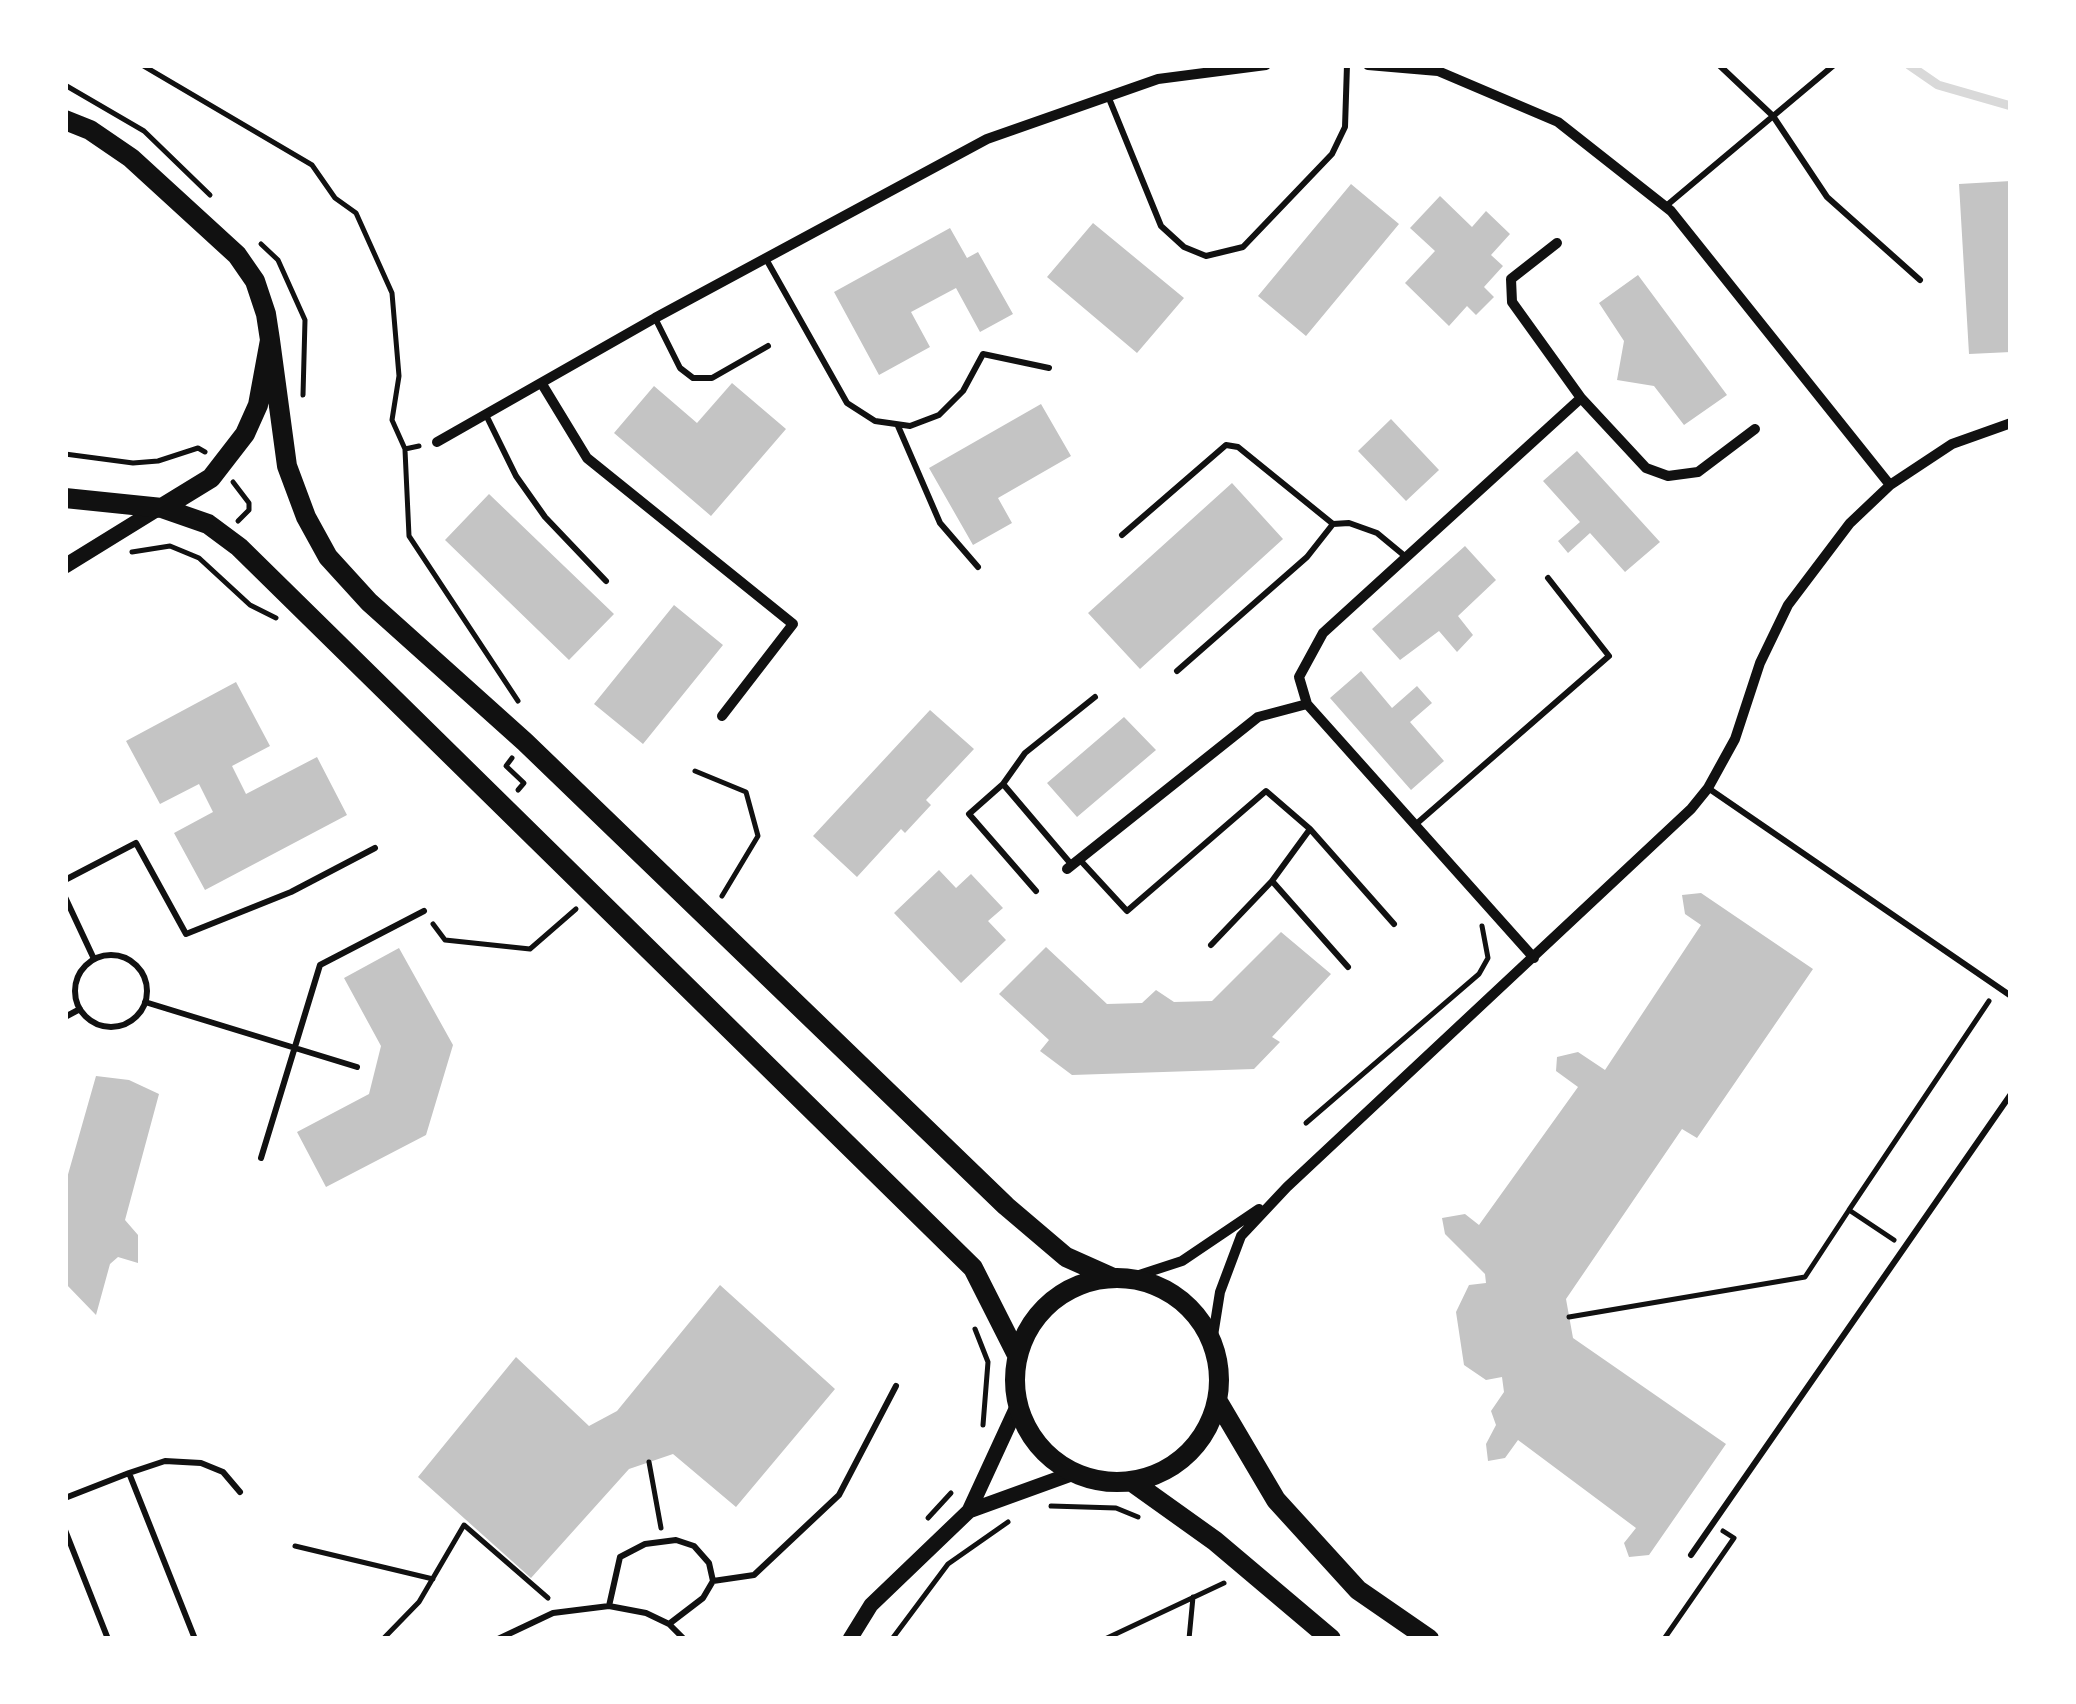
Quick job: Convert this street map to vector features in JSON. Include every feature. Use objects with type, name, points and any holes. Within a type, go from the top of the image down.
[{"type":"main road","points":[[65,120],[90,130],[131,158],[238,255],[255,281],[270,340],[287,466],[306,517],[328,557],[369,602],[530,735],[1006,1206],[1066,1258],[1120,1279]]},
{"type":"main road","points":[[160,508],[211,478],[234,453],[258,405],[270,340]]},
{"type":"main road","points":[[65,498],[160,508],[208,524],[238,547],[973,1268],[1017,1355]]},
{"type":"main road","points":[[1120,1279],[1146,1282],[1176,1297],[1197,1317],[1212,1342],[1219,1371],[1217,1400],[1206,1430],[1187,1454],[1161,1472],[1131,1482],[1102,1482],[1074,1474],[1049,1457],[1029,1434],[1018,1407],[1017,1355],[1030,1325],[1052,1301],[1081,1284],[1120,1279]]},
{"type":"main road","points":[[1217,1400],[1276,1500],[1358,1590],[1429,1639]]},
{"type":"main road","points":[[1131,1482],[1216,1541],[1331,1639]]},
{"type":"street","points":[[436,442],[655,318],[987,139],[1158,79],[1266,65]]},
{"type":"street","points":[[1368,65],[1438,71],[1558,122],[1666,207],[1890,485]]},
{"type":"street","points":[[1557,243],[1512,278],[1512,302],[1581,398],[1646,468],[1668,476],[1698,472],[1755,429]]},
{"type":"street","points":[[542,384],[587,458],[793,624],[722,716]]},
{"type":"street","points":[[1534,958],[1306,704],[1299,678],[1324,633],[1581,398]]},
{"type":"street","points":[[1212,1342],[1220,1292],[1241,1236],[1287,1187],[1692,809],[1735,739],[1760,662],[1788,605],[1850,522],[1890,485],[1952,444],[2011,423]]},
{"type":"street","points":[[65,566],[160,508]]},
{"type":"street","points":[[1072,865],[1258,717],[1306,704]]},
{"type":"street","points":[[1120,1279],[1182,1261],[1287,1187]]},
{"type":"street","points":[[850,1639],[871,1605],[969,1511],[1018,1407]]},
{"type":"street","points":[[969,1511],[1074,1474]]},
{"type":"lane","points":[[1108,96],[1161,226],[1184,246],[1206,256],[1244,247],[1332,154],[1345,126],[1348,65]]},
{"type":"lane","points":[[1719,65],[1773,116],[1827,197],[1920,280]]},
{"type":"lane","points":[[1666,207],[1834,65]]},
{"type":"lane","points":[[766,258],[847,403],[875,421],[910,426],[939,415],[962,391],[982,354],[1050,368]]},
{"type":"lane","points":[[655,318],[680,368],[693,378],[712,378],[768,346]]},
{"type":"lane","points":[[486,415],[516,476],[544,517],[606,581]]},
{"type":"lane","points":[[898,425],[940,523],[978,567]]},
{"type":"lane","points":[[1122,535],[1226,446],[1238,446],[1333,524],[1349,523],[1378,533],[1406,557]]},
{"type":"lane","points":[[1177,671],[1307,557],[1333,524]]},
{"type":"lane","points":[[1415,825],[1609,656],[1548,578]]},
{"type":"lane","points":[[1036,891],[969,814],[1003,784],[1025,753],[1094,697]]},
{"type":"lane","points":[[1003,784],[1072,865],[1128,911],[1266,792],[1310,830],[1394,924]]},
{"type":"lane","points":[[1708,788],[2011,996]]},
{"type":"lane","points":[[1211,945],[1272,881],[1310,830]]},
{"type":"lane","points":[[65,880],[136,843],[186,934],[291,892],[375,848]]},
{"type":"lane","points":[[1272,881],[1348,967]]},
{"type":"lane","points":[[65,897],[94,959]]},
{"type":"lane","points":[[261,1158],[320,965],[424,911]]},
{"type":"lane","points":[[118,956],[133,963],[146,985],[145,1002],[133,1018],[110,1027],[92,1022],[80,1009],[76,982],[94,959],[118,956]]},
{"type":"lane","points":[[145,1002],[358,1068]]},
{"type":"lane","points":[[65,1017],[80,1009]]},
{"type":"lane","points":[[1691,1555],[2011,1094]]},
{"type":"lane","points":[[713,1581],[754,1574],[839,1495],[896,1386]]},
{"type":"lane","points":[[65,1498],[165,1461],[201,1463],[223,1472],[240,1492]]},
{"type":"lane","points":[[129,1473],[196,1639]]},
{"type":"lane","points":[[65,1530],[108,1639]]},
{"type":"lane","points":[[608,1606],[620,1557],[645,1544],[664,1541],[694,1546],[709,1564],[713,1581],[703,1598],[669,1624]]},
{"type":"lane","points":[[498,1639],[553,1612],[608,1606],[646,1613],[669,1624],[684,1639]]},
{"type":"path","points":[[142,65],[312,165],[335,198],[356,213],[392,293],[399,376],[392,420],[405,450],[408,536],[530,735],[506,766],[524,783],[504,807]]},
{"type":"path","points":[[65,85],[144,131],[211,196]]},
{"type":"path","points":[[251,234],[278,260],[305,320],[303,411]]},
{"type":"path","points":[[405,450],[436,442]]},
{"type":"path","points":[[128,553],[170,546],[200,558]]},
{"type":"path","points":[[695,771],[746,792],[758,836],[722,896]]},
{"type":"path","points":[[424,911],[444,940],[530,949],[576,909]]},
{"type":"path","points":[[1306,1123],[1480,974],[1488,958],[1479,929],[1492,912]]},
{"type":"path","points":[[1569,1317],[1804,1277],[1998,988]]},
{"type":"path","points":[[1849,1210],[1905,1247]]},
{"type":"path","points":[[970,1316],[988,1362],[988,1408],[979,1443]]},
{"type":"path","points":[[649,1462],[664,1541]]},
{"type":"path","points":[[926,1519],[960,1477]]},
{"type":"path","points":[[1044,1508],[1116,1508],[1142,1518]]},
{"type":"path","points":[[892,1639],[948,1564],[1021,1516]]},
{"type":"path","points":[[1664,1639],[1734,1538],[1712,1524]]},
{"type":"path","points":[[383,1639],[419,1602],[464,1526],[547,1595],[553,1612]]},
{"type":"path","points":[[294,1546],[433,1578]]},
{"type":"path","points":[[1210,1571],[1238,1594]]},
{"type":"path","points":[[1104,1639],[1224,1583]]},
{"type":"path","points":[[1189,1639],[1193,1598]]},
{"type":"building","points":[[2011,181],[2011,352],[1969,354],[1959,184]]},
{"type":"building","points":[[1351,184],[1399,224],[1306,336],[1258,296]]},
{"type":"building","points":[[1440,196],[1472,227],[1486,211],[1510,234],[1491,255],[1503,266],[1484,287],[1494,297],[1476,315],[1467,306],[1449,326],[1405,283],[1435,251],[1410,228]]},
{"type":"building","points":[[1093,223],[1184,298],[1137,353],[1047,277]]},
{"type":"building","points":[[950,228],[967,258],[978,252],[1013,314],[980,332],[956,288],[911,312],[930,347],[879,375],[834,292]]},
{"type":"building","points":[[1638,275],[1727,395],[1684,425],[1654,386],[1617,380],[1624,341],[1599,303]]},
{"type":"building","points":[[732,383],[786,429],[711,516],[614,433],[654,386],[697,423]]},
{"type":"building","points":[[1041,404],[1071,456],[998,498],[1012,523],[973,545],[929,468]]},
{"type":"building","points":[[1391,419],[1439,470],[1406,501],[1358,451]]},
{"type":"building","points":[[1577,451],[1660,542],[1625,572],[1590,533],[1568,553],[1558,541],[1580,522],[1543,481]]},
{"type":"building","points":[[1232,483],[1283,539],[1140,669],[1088,613]]},
{"type":"building","points":[[489,494],[614,614],[569,660],[445,540]]},
{"type":"building","points":[[1465,546],[1496,580],[1458,616],[1473,635],[1457,652],[1439,631],[1400,660],[1372,629]]},
{"type":"building","points":[[674,605],[723,645],[643,744],[594,704]]},
{"type":"building","points":[[1361,671],[1392,708],[1417,686],[1432,703],[1410,722],[1444,761],[1411,790],[1330,698]]},
{"type":"building","points":[[236,682],[270,746],[232,766],[246,794],[317,757],[347,815],[205,890],[174,833],[213,812],[199,784],[160,804],[126,741]]},
{"type":"building","points":[[930,710],[974,749],[926,800],[931,805],[905,833],[901,829],[857,877],[813,836]]},
{"type":"building","points":[[1124,717],[1156,750],[1077,817],[1047,783]]},
{"type":"building","points":[[939,870],[956,888],[971,874],[1003,908],[988,921],[1006,940],[961,983],[894,913]]},
{"type":"building","points":[[1701,893],[1813,969],[1697,1138],[1682,1129],[1566,1299],[1573,1338],[1726,1444],[1649,1555],[1629,1557],[1624,1543],[1636,1528],[1518,1440],[1505,1458],[1488,1461],[1486,1444],[1496,1425],[1491,1411],[1504,1392],[1502,1377],[1486,1380],[1464,1365],[1456,1312],[1469,1285],[1486,1283],[1485,1274],[1445,1234],[1442,1218],[1465,1214],[1479,1225],[1578,1087],[1556,1071],[1557,1057],[1578,1052],[1605,1070],[1701,925],[1685,914],[1682,895]]},
{"type":"building","points":[[1281,932],[1331,974],[1272,1037],[1280,1042],[1254,1069],[1072,1075],[1040,1051],[1049,1040],[999,994],[1046,947],[1107,1004],[1142,1003],[1156,990],[1174,1002],[1212,1001]]},
{"type":"building","points":[[399,948],[453,1045],[426,1135],[326,1187],[297,1132],[369,1094],[381,1046],[344,978]]},
{"type":"building","points":[[96,1076],[129,1080],[159,1094],[125,1220],[138,1235],[138,1263],[118,1257],[110,1264],[96,1315],[65,1283],[65,1185]]},
{"type":"building","points":[[720,1285],[835,1389],[736,1507],[673,1454],[629,1469],[531,1578],[418,1477],[516,1357],[589,1426],[617,1411]]},
{"type":"waterway","points":[[1909,65],[1938,85],[2011,106]]}]
